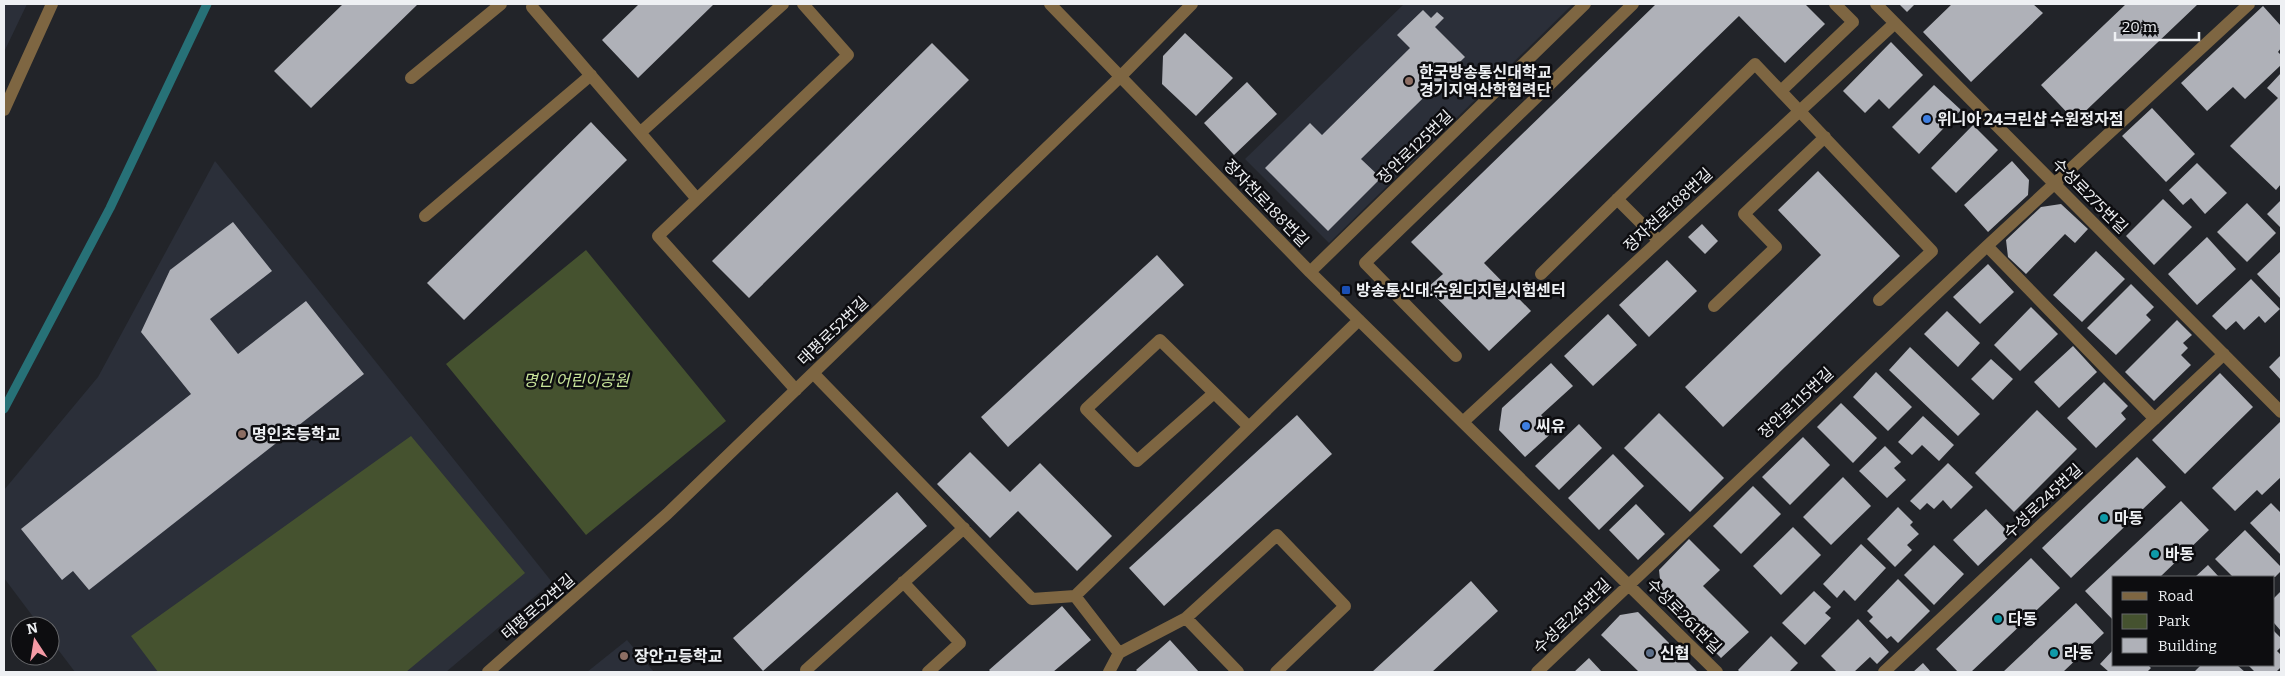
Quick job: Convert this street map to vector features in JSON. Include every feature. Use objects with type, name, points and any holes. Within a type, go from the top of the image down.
[{"type":"street","points":[[4,110],[52,4]]},
{"type":"street","points":[[411,78],[501,4]]},
{"type":"street","points":[[641,132],[783,4]]},
{"type":"street","points":[[796,390],[658,236],[848,55],[803,4]]},
{"type":"street","name":"정자천로188번길","points":[[1050,4],[1310,272],[1629,584]]},
{"type":"street","name":"태평로52번길","points":[[488,672],[667,514],[1120,77],[1192,4]]},
{"type":"street","name":"장안로125번길","points":[[1310,272],[1585,4]]},
{"type":"street","points":[[1456,356],[1365,263],[1633,4]]},
{"type":"street","points":[[1781,91],[1853,22],[1835,4]]},
{"type":"street","name":"수성로275번길","points":[[1876,4],[2281,412]]},
{"type":"street","name":"장안로115번길","points":[[1629,584],[1986,246],[2250,4]]},
{"type":"street","points":[[532,5],[697,199]]},
{"type":"street","name":"정자천로188번길","points":[[1464,421],[1895,22]]},
{"type":"street","points":[[1541,274],[1755,64],[1932,251],[1879,300]]},
{"type":"street","points":[[425,216],[591,75]]},
{"type":"street","points":[[1714,306],[1776,247],[1744,214],[1825,136]]},
{"type":"street","points":[[1617,199],[1659,241]]},
{"type":"street","points":[[1986,246],[2156,419]]},
{"type":"street","points":[[813,373],[1032,599],[1075,596],[1359,320]]},
{"type":"street","points":[[1214,393],[1137,461],[1086,409],[1160,340],[1249,427]]},
{"type":"street","name":"수성로245번길","points":[[1884,672],[2224,354]]},
{"type":"street","points":[[808,672],[806,670],[964,528]]},
{"type":"street","points":[[1109,672],[1119,653],[1186,618],[1277,535],[1345,606],[1276,672]]},
{"type":"street","points":[[903,582],[960,643],[928,672]]},
{"type":"street","name":"수성로245번길","points":[[1537,672],[1629,584]]},
{"type":"street","name":"수성로261번길","points":[[1629,584],[1717,672]]},
{"type":"street","points":[[1075,596],[1119,653]]},
{"type":"street","points":[[1186,618],[1238,672]]},
{"type":"shaded area","points":[[4,4],[27,4],[4,52]]},
{"type":"shaded area","name":"한국방송통신대학교 경기지역산학협력단","points":[[1404,4],[1573,4],[1329,243],[1245,159]]},
{"type":"shaded area","name":"명인초등학교","points":[[215,161],[552,582],[446,672],[75,672],[60,652],[60,616],[32,616],[4,578],[4,490],[98,377]]},
{"type":"shaded area","name":"장안고등학교","points":[[627,640],[654,672],[587,672]]},
{"type":"green space","name":"명인 어린이공원","points":[[586,250],[726,421],[586,535],[446,364]]},
{"type":"green space","points":[[411,436],[525,573],[406,672],[158,672],[131,636]]},
{"type":"building","points":[[343,4],[418,4],[311,108],[274,71]]},
{"type":"building","points":[[639,4],[714,4],[638,78],[602,40]]},
{"type":"building","points":[[1656,4],[1805,4],[1825,24],[1785,63],[1739,16],[1484,263],[1531,311],[1489,351],[1427,288],[1443,274],[1411,242]]},
{"type":"building","points":[[1899,4],[1915,4],[1907,12]]},
{"type":"building","points":[[1952,4],[2033,4],[2043,13],[1971,82],[1923,32]]},
{"type":"building","points":[[2126,4],[2198,4],[2075,121],[2041,85]]},
{"type":"building","points":[[2263,6],[2281,26],[2281,48],[2278,52],[2281,55],[2281,65],[2245,99],[2233,87],[2207,111],[2181,83]]},
{"type":"building","points":[[1423,10],[1431,18],[1437,12],[1444,18],[1435,27],[1465,57],[1361,159],[1381,178],[1328,231],[1265,168],[1310,123],[1322,135],[1410,48],[1397,35]]},
{"type":"building","points":[[1185,33],[1233,78],[1196,116],[1162,84],[1163,56]]},
{"type":"building","points":[[1891,42],[1923,75],[1889,109],[1879,99],[1865,113],[1843,91]]},
{"type":"building","points":[[932,43],[969,80],[749,298],[712,261]]},
{"type":"building","points":[[2281,73],[2281,184],[2276,190],[2230,146],[2278,98],[2267,88]]},
{"type":"building","points":[[1247,82],[1277,114],[1234,155],[1204,123]]},
{"type":"building","name":"위니아 24크린샵 수원정자점","points":[[1934,85],[1961,110],[1919,154],[1892,127]]},
{"type":"building","points":[[2152,108],[2195,154],[2166,182],[2122,136]]},
{"type":"building","points":[[591,122],[627,160],[464,320],[427,283]]},
{"type":"building","points":[[1973,125],[1998,150],[1956,193],[1931,168]]},
{"type":"building","points":[[2012,161],[2029,180],[2028,195],[1988,232],[1964,205]]},
{"type":"building","points":[[2197,163],[2227,193],[2205,214],[2191,198],[2183,205],[2169,190]]},
{"type":"building","points":[[1818,171],[1900,256],[1723,427],[1685,387],[1821,255],[1778,210]]},
{"type":"building","points":[[2163,199],[2192,227],[2154,265],[2126,236]]},
{"type":"building","points":[[2281,200],[2281,228],[2267,214]]},
{"type":"building","points":[[2247,203],[2276,233],[2247,262],[2217,232]]},
{"type":"building","points":[[2061,204],[2088,229],[2075,243],[2065,234],[2026,274],[2008,257],[2006,240],[2041,207]]},
{"type":"building","name":"명인초등학교","points":[[233,222],[272,271],[210,319],[238,354],[306,301],[364,374],[89,590],[73,571],[62,580],[21,529],[191,394],[141,332],[170,270]]},
{"type":"building","points":[[1702,224],[1718,241],[1705,254],[1688,237]]},
{"type":"building","points":[[2207,237],[2236,269],[2197,305],[2168,274]]},
{"type":"building","points":[[2096,251],[2125,279],[2082,322],[2053,295]]},
{"type":"building","points":[[2281,251],[2281,299],[2257,274]]},
{"type":"building","points":[[1157,255],[1184,285],[1008,447],[981,417]]},
{"type":"building","points":[[1667,260],[1697,291],[1649,337],[1619,305]]},
{"type":"building","points":[[1988,264],[2014,292],[1980,324],[1953,297]]},
{"type":"building","points":[[2251,279],[2280,309],[2265,323],[2259,316],[2244,330],[2236,321],[2226,330],[2212,316]]},
{"type":"building","points":[[2131,284],[2154,307],[2146,315],[2151,320],[2116,355],[2087,328]]},
{"type":"building","points":[[2031,307],[2058,334],[2020,371],[1994,345]]},
{"type":"building","points":[[1947,311],[1980,343],[1958,367],[1924,334]]},
{"type":"building","points":[[1608,314],[1637,345],[1593,386],[1564,356]]},
{"type":"building","points":[[2177,320],[2192,335],[2183,343],[2188,348],[2181,355],[2191,365],[2154,401],[2125,372]]},
{"type":"building","points":[[2073,346],[2097,372],[2059,408],[2034,382]]},
{"type":"building","points":[[1910,347],[1980,414],[1958,436],[1889,370]]},
{"type":"building","points":[[2281,355],[2281,380],[2269,367]]},
{"type":"building","points":[[1991,359],[2013,379],[1993,400],[1971,379]]},
{"type":"building","points":[[1551,363],[1573,386],[1541,415],[1555,430],[1525,457],[1499,430],[1502,408]]},
{"type":"building","points":[[1876,372],[1912,407],[1888,431],[1853,397]]},
{"type":"building","points":[[2220,373],[2253,407],[2185,474],[2152,440]]},
{"type":"building","points":[[2104,382],[2128,406],[2121,413],[2126,419],[2096,448],[2067,418]]},
{"type":"building","points":[[1841,403],[1877,438],[1853,463],[1817,427]]},
{"type":"building","points":[[2037,410],[2077,449],[2014,512],[1975,473]]},
{"type":"building","points":[[1659,413],[1724,478],[1690,512],[1624,448]]},
{"type":"building","points":[[1297,415],[1332,454],[1164,606],[1129,568]]},
{"type":"building","points":[[1923,416],[1954,445],[1939,461],[1922,445],[1912,455],[1898,442]]},
{"type":"building","points":[[2280,422],[2281,477],[2262,495],[2257,490],[2235,511],[2212,488]]},
{"type":"building","points":[[1579,424],[1602,448],[1559,490],[1535,466]]},
{"type":"building","points":[[1803,437],[1830,465],[1790,505],[1762,477]]},
{"type":"building","points":[[1885,446],[1901,462],[1894,468],[1906,480],[1887,498],[1859,471]]},
{"type":"building","points":[[970,452],[1010,492],[1040,463],[1112,536],[1077,571],[1018,511],[990,538],[937,484]]},
{"type":"building","points":[[1613,454],[1644,486],[1599,530],[1568,498]]},
{"type":"building","name":"마동","points":[[2137,457],[2166,487],[2071,578],[2042,548]]},
{"type":"building","points":[[1948,463],[1973,487],[1951,509],[1943,500],[1934,509],[1927,503],[1920,510],[1910,501]]},
{"type":"building","points":[[1843,477],[1871,506],[1831,545],[1803,517]]},
{"type":"building","points":[[1753,486],[1781,514],[1741,554],[1713,526]]},
{"type":"building","points":[[897,492],[927,526],[763,671],[733,638]]},
{"type":"building","name":"바동","points":[[2181,501],[2209,530],[2161,576],[2112,576],[2112,619],[2085,591]]},
{"type":"building","points":[[2271,503],[2281,513],[2281,555],[2250,523]]},
{"type":"building","points":[[1636,504],[1665,534],[1638,560],[1609,530]]},
{"type":"building","points":[[1898,507],[1913,522],[1910,525],[1919,534],[1907,545],[1912,550],[1895,567],[1867,539]]},
{"type":"building","points":[[1986,509],[2011,535],[1978,566],[1953,540]]},
{"type":"building","points":[[1793,527],[1821,555],[1781,595],[1753,566]]},
{"type":"building","points":[[2245,530],[2281,567],[2281,571],[2275,577],[2232,576],[2215,559]]},
{"type":"building","points":[[1689,539],[1720,570],[1703,586],[1749,632],[1721,658],[1662,598],[1659,570]]},
{"type":"building","points":[[1861,544],[1886,568],[1855,601],[1844,590],[1837,598],[1823,584]]},
{"type":"building","points":[[1934,545],[1964,574],[1934,605],[1904,575]]},
{"type":"building","name":"다동","points":[[2031,558],[2060,588],[1971,672],[1958,672],[1936,649]]},
{"type":"building","points":[[2208,565],[2218,576],[2196,576]]},
{"type":"building","points":[[1898,579],[1930,611],[1898,643],[1891,636],[1887,639],[1869,621],[1873,617],[1867,611]]},
{"type":"building","points":[[1471,581],[1498,611],[1432,672],[1372,672]]},
{"type":"building","points":[[1814,591],[1831,607],[1825,613],[1831,618],[1805,645],[1782,623]]},
{"type":"building","points":[[2281,591],[2281,631],[2275,624],[2275,597]]},
{"type":"building","name":"라동","points":[[2076,603],[2104,633],[2063,672],[2003,672]]},
{"type":"building","points":[[1062,606],[1091,640],[1053,672],[991,672],[989,670]]},
{"type":"building","name":"신협","points":[[1638,612],[1698,672],[1639,672],[1601,635],[1620,615]]},
{"type":"building","points":[[1858,619],[1889,652],[1877,664],[1870,657],[1854,672],[1837,672],[1821,656]]},
{"type":"building","points":[[2275,632],[2281,638],[2281,647],[2277,651],[2281,655],[2281,667],[2276,672],[2255,672],[2249,666],[2275,666]]},
{"type":"building","points":[[1771,636],[1798,663],[1789,672],[1740,672],[1738,670]]},
{"type":"building","points":[[1170,640],[1199,672],[1138,672],[1136,670]]},
{"type":"building","points":[[2112,651],[2112,666],[2149,666],[2151,668],[2147,672],[2109,672],[2100,664]]},
{"type":"building","points":[[1589,658],[1602,672],[1574,672]]},
{"type":"building","points":[[1923,663],[1931,672],[1913,672]]},
{"type":"building","points":[[2200,666],[2238,666],[2245,672],[2194,672]]},
{"type":"waterway","points":[[4,409],[110,208],[207,4]]},
{"type":"place","name":"한국방송통신대학교 경기지역산학협력단","points":[[1409,81]]},
{"type":"place","name":"위니아 24크린샵 수원정자점","points":[[1927,119]]},
{"type":"place","name":"방송통신대.수원디지털시험센터","points":[[1346,290]]},
{"type":"place","name":"씨유","points":[[1526,426]]},
{"type":"place","name":"명인초등학교","points":[[242,434]]},
{"type":"place","name":"마동","points":[[2104,518]]},
{"type":"place","name":"바동","points":[[2155,554]]},
{"type":"place","name":"다동","points":[[1998,619]]},
{"type":"place","name":"신협","points":[[1650,653]]},
{"type":"place","name":"라동","points":[[2054,653]]},
{"type":"place","name":"장안고등학교","points":[[624,656]]}]
